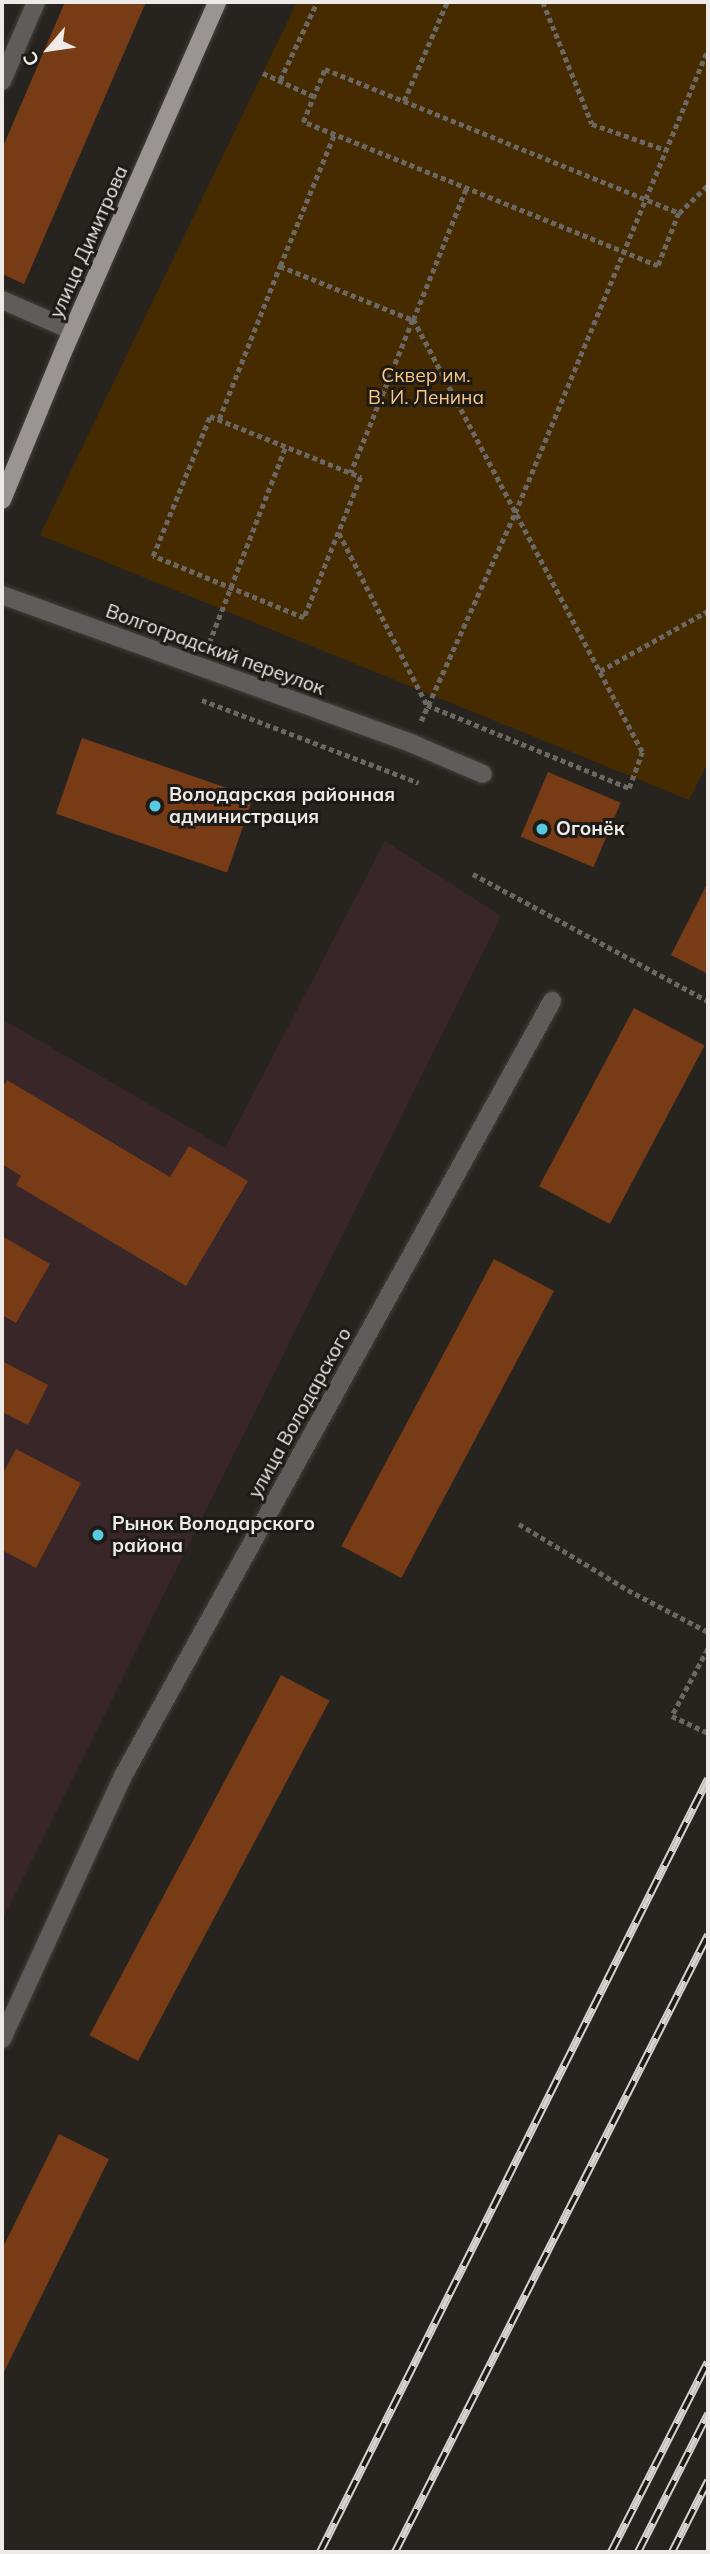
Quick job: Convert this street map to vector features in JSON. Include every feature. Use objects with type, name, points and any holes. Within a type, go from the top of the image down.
[{"type":"main road","name":"улица Димитрова","points":[[2,500],[217,2]]},
{"type":"street","points":[[2,81],[36,2]]},
{"type":"street","points":[[2,300],[73,331]]},
{"type":"street","name":"Волгоградский переулок","points":[[2,595],[413,744],[483,774]]},
{"type":"street","name":"улица Володарского","points":[[2,2039],[123,1776],[552,1001]]},
{"type":"path","points":[[280,80],[317,2]]},
{"type":"path","points":[[404,101],[447,2]]},
{"type":"path","points":[[543,2],[592,124],[666,150]]},
{"type":"path","points":[[413,744],[427,705],[515,513],[708,49]]},
{"type":"path","points":[[679,213],[324,69],[303,122],[657,266],[679,213],[708,185]]},
{"type":"path","points":[[263,73],[313,96]]},
{"type":"path","points":[[219,419],[334,135]]},
{"type":"path","points":[[351,473],[466,188]]},
{"type":"path","points":[[280,267],[413,320],[642,751],[629,788],[427,705],[339,533]]},
{"type":"path","points":[[210,416],[286,446],[361,477],[304,618],[153,556],[210,416]]},
{"type":"path","points":[[200,667],[286,446]]},
{"type":"path","points":[[600,671],[708,611]]},
{"type":"path","points":[[195,697],[419,783]]},
{"type":"path","points":[[473,874],[708,1001]]},
{"type":"path","points":[[519,1524],[587,1567],[708,1632]]},
{"type":"path","points":[[708,1649],[672,1716],[708,1733]]},
{"type":"shaded area","name":"Рынок Володарского района","points":[[385,841],[501,916],[2,1921],[2,1019],[225,1148]]},
{"type":"green space","name":"Сквер им. В. И. Ленина","points":[[297,2],[708,2],[708,762],[689,800],[40,535]]},
{"type":"building","points":[[65,2],[146,2],[24,284],[2,274],[2,149]]},
{"type":"building","name":"Володарская районная администрация","points":[[82,738],[253,797],[227,873],[56,814]]},
{"type":"building","points":[[548,772],[621,803],[593,867],[521,836]]},
{"type":"building","points":[[708,882],[708,974],[671,955]]},
{"type":"building","points":[[634,1008],[705,1046],[610,1224],[539,1186]]},
{"type":"building","points":[[7,1080],[170,1177],[189,1146],[248,1181],[186,1286],[16,1185],[21,1176],[2,1164],[2,1082],[5,1084]]},
{"type":"building","points":[[2,1236],[50,1264],[16,1323],[2,1315]]},
{"type":"building","points":[[494,1259],[554,1291],[401,1578],[341,1546]]},
{"type":"building","points":[[2,1361],[48,1385],[28,1425],[2,1412]]},
{"type":"building","points":[[16,1449],[81,1483],[36,1568],[2,1550],[2,1475]]},
{"type":"building","points":[[281,1675],[330,1701],[138,2061],[89,2035]]},
{"type":"building","points":[[59,2134],[109,2159],[2,2376],[2,2249]]},
{"type":"railway","points":[[320,2552],[708,1779]]},
{"type":"railway","points":[[395,2552],[708,1935]]},
{"type":"railway","points":[[611,2552],[708,2362]]},
{"type":"railway","points":[[638,2552],[708,2414]]},
{"type":"railway","points":[[672,2552],[708,2481]]},
{"type":"place","name":"Володарская районная администрация","points":[[155,806]]},
{"type":"place","name":"Огонёк","points":[[542,829]]},
{"type":"place","name":"Рынок Володарского района","points":[[98,1535]]}]
